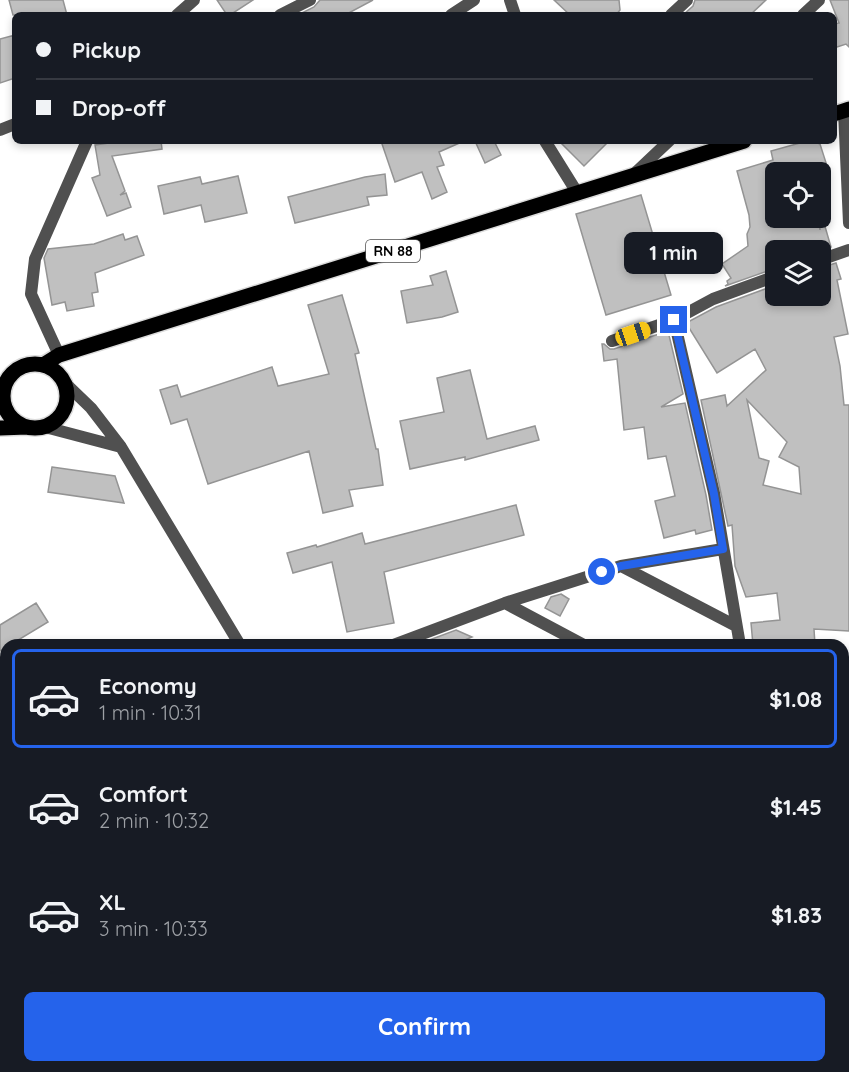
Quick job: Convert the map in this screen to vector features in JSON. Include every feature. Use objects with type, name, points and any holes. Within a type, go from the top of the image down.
[{"type":"main road","name":"RN 88","points":[[44,365],[59,355],[734,144]]},
{"type":"main road","points":[[0,428],[45,427],[53,423],[65,409],[67,391],[64,382],[59,374],[44,365],[25,365],[5,378],[3,402],[11,418],[27,427]]},
{"type":"street","points":[[180,12],[194,0]]},
{"type":"street","points":[[286,12],[310,0]]},
{"type":"street","points":[[456,12],[474,0]]},
{"type":"street","points":[[674,12],[687,0]]},
{"type":"street","points":[[806,12],[819,0]]},
{"type":"street","points":[[842,111],[849,223]]},
{"type":"street","points":[[59,355],[31,294],[34,259],[86,144]]},
{"type":"street","points":[[547,144],[578,194]]},
{"type":"street","points":[[633,175],[666,144]]},
{"type":"street","points":[[831,256],[849,250]]},
{"type":"street","points":[[612,341],[674,320],[713,299],[765,280]]},
{"type":"street","points":[[674,320],[714,494],[739,639]]},
{"type":"street","points":[[64,382],[92,408],[121,447],[236,639]]},
{"type":"street","points":[[45,427],[121,447]]},
{"type":"street","points":[[409,639],[505,603],[621,566],[723,549]]},
{"type":"street","points":[[621,566],[736,626]]},
{"type":"street","points":[[505,603],[573,639]]},
{"type":"building","points":[[9,0],[63,0],[66,12],[12,12]]},
{"type":"building","points":[[217,0],[253,0],[235,12],[225,12]]},
{"type":"building","points":[[320,0],[373,0],[351,12],[304,12],[314,7]]},
{"type":"building","points":[[554,0],[619,0],[618,12],[567,12]]},
{"type":"building","points":[[695,0],[766,0],[753,12],[686,12],[693,6]]},
{"type":"building","points":[[830,0],[849,0],[849,47],[846,44],[837,47],[837,23],[839,23],[837,12],[835,12]]},
{"type":"building","points":[[12,36],[12,79],[0,83],[0,39]]},
{"type":"building","points":[[161,144],[162,149],[112,156],[125,191],[120,195],[126,193],[131,207],[107,216],[92,178],[100,175],[95,145]]},
{"type":"building","points":[[382,144],[457,144],[439,152],[444,165],[437,167],[447,192],[432,199],[422,172],[395,182]]},
{"type":"building","points":[[476,144],[496,144],[501,155],[485,163]]},
{"type":"building","points":[[562,144],[606,144],[584,166]]},
{"type":"building","points":[[796,144],[820,144],[826,162],[766,162],[773,160],[771,151]]},
{"type":"building","points":[[765,162],[765,228],[820,228],[820,230],[820,228],[825,228],[829,240],[765,240],[765,272],[725,286],[731,278],[722,264],[748,246],[747,234],[750,227],[737,171]]},
{"type":"building","points":[[385,174],[387,195],[367,197],[369,205],[295,223],[288,197]]},
{"type":"building","points":[[238,176],[247,213],[205,222],[201,205],[164,214],[158,186],[200,177],[202,184]]},
{"type":"building","points":[[641,195],[671,295],[606,315],[576,214]]},
{"type":"building","points":[[123,234],[125,240],[137,236],[144,255],[95,273],[98,292],[92,293],[94,306],[67,311],[65,302],[52,305],[44,258],[48,249],[94,244]]},
{"type":"building","points":[[836,263],[841,279],[837,280],[848,334],[834,337],[844,405],[849,405],[849,631],[814,629],[815,639],[752,639],[751,623],[780,620],[777,593],[746,597],[735,566],[732,525],[728,526],[701,400],[725,395],[727,406],[766,370],[755,349],[717,373],[686,323],[716,307],[765,289],[765,306],[831,306],[831,265]],"holes":[[[747,400],[787,442],[779,457],[799,467],[801,494],[763,485],[769,461],[759,458]]]},
{"type":"building","points":[[446,271],[458,312],[407,323],[401,291],[433,285],[430,276]]},
{"type":"building","points":[[342,295],[359,353],[355,354],[376,449],[378,449],[383,485],[349,490],[353,506],[323,513],[309,451],[208,484],[187,419],[171,424],[160,390],[177,385],[181,397],[272,367],[278,386],[329,374],[308,305]]},
{"type":"building","points":[[668,331],[683,394],[661,407],[685,403],[712,530],[696,534],[695,530],[664,538],[655,501],[675,496],[666,456],[648,459],[644,427],[624,430],[617,359],[604,361],[602,344],[614,349]]},
{"type":"building","points":[[470,370],[487,439],[535,426],[539,440],[465,460],[465,457],[410,469],[400,421],[444,412],[437,378]]},
{"type":"building","points":[[52,467],[115,476],[124,503],[48,492]]},
{"type":"building","points":[[516,505],[524,535],[384,572],[394,623],[347,632],[332,562],[293,573],[287,553],[316,545],[317,547],[362,533],[365,544]]},
{"type":"building","points":[[561,594],[569,599],[560,616],[545,608],[551,597]]},
{"type":"building","points":[[36,603],[48,622],[20,639],[0,639],[0,625]]},
{"type":"building","points":[[456,630],[472,637],[467,639],[432,639]]},
{"type":"route","points":[[602,572],[621,566],[723,549],[714,494],[674,320]]}]
